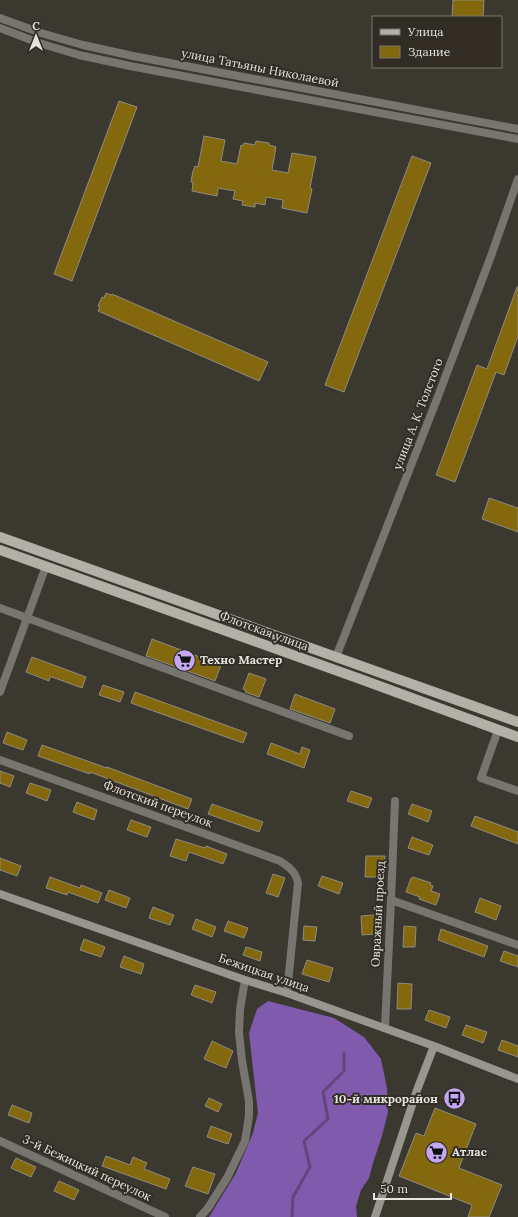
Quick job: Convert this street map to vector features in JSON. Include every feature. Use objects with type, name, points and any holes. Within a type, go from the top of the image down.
[{"type":"main road","name":"Флотская улица","points":[[0,537],[518,722]]},
{"type":"main road","name":"Флотская улица","points":[[0,550],[518,737]]},
{"type":"street","name":"улица Татьяны Николаевой","points":[[0,18],[41,33],[83,45],[133,56],[518,129]]},
{"type":"street","name":"улица Татьяны Николаевой","points":[[0,28],[39,43],[79,55],[123,65],[518,139]]},
{"type":"street","name":"улица А. К. Толстого","points":[[336,657],[437,399],[491,256],[518,179]]},
{"type":"street","points":[[0,692],[46,566]]},
{"type":"street","points":[[0,608],[349,736]]},
{"type":"street","points":[[498,730],[480,778],[518,791]]},
{"type":"street","name":"Флотский переулок","points":[[0,760],[280,861],[289,866],[295,873],[298,883],[287,993]]},
{"type":"street","name":"Овражный проезд","points":[[384,1028],[395,801]]},
{"type":"street","name":"Бежицкая улица","points":[[0,894],[245,980],[287,993],[434,1046],[518,1079]]},
{"type":"street","points":[[391,900],[518,945]]},
{"type":"street","points":[[200,1217],[208,1208],[227,1178],[245,1141],[249,1116],[249,1101],[239,1032],[240,1009],[245,980]]},
{"type":"street","points":[[375,1217],[417,1090],[434,1046]]},
{"type":"street","name":"3-й Бежицкий переулок","points":[[0,1141],[165,1217]]},
{"type":"shaded area","points":[[268,1001],[334,1018],[364,1037],[381,1059],[387,1088],[388,1112],[369,1178],[361,1190],[356,1206],[357,1217],[209,1217],[236,1173],[253,1133],[258,1113],[249,1033],[257,1009]]},
{"type":"building","points":[[453,0],[484,0],[483,16],[452,16]]},
{"type":"building","points":[[119,101],[137,107],[72,281],[54,274]]},
{"type":"building","points":[[204,136],[225,140],[221,161],[237,164],[241,145],[243,146],[244,143],[255,145],[256,141],[269,143],[269,145],[276,147],[272,170],[288,173],[292,153],[316,157],[307,213],[282,208],[283,200],[266,197],[265,205],[255,203],[255,207],[242,205],[243,201],[233,199],[235,191],[218,188],[217,196],[192,191],[193,182],[191,182],[193,171],[195,166],[198,167]]},
{"type":"building","points":[[412,156],[431,163],[344,392],[325,385]]},
{"type":"building","points":[[517,287],[518,336],[504,375],[496,372],[455,482],[436,475],[477,365],[487,369]]},
{"type":"building","points":[[106,293],[112,294],[268,362],[259,381],[98,311],[100,307],[98,306],[102,297],[104,298]]},
{"type":"building","points":[[489,498],[518,508],[518,532],[482,519]]},
{"type":"building","name":"Техно Мастер","points":[[152,639],[221,665],[215,681],[146,656]]},
{"type":"building","points":[[32,657],[86,677],[82,688],[52,677],[50,677],[49,681],[26,672]]},
{"type":"building","points":[[249,673],[266,679],[259,697],[245,692],[246,690],[243,689]]},
{"type":"building","points":[[103,685],[124,692],[120,702],[99,695]]},
{"type":"building","points":[[135,692],[247,733],[243,743],[131,703]]},
{"type":"building","points":[[295,694],[335,709],[330,723],[290,709]]},
{"type":"building","points":[[7,732],[27,740],[23,750],[3,743]]},
{"type":"building","points":[[271,743],[300,754],[302,747],[310,750],[304,768],[267,754]]},
{"type":"building","points":[[42,745],[107,767],[192,799],[188,809],[90,772],[90,774],[38,756]]},
{"type":"building","points":[[0,771],[14,776],[10,787],[0,783]]},
{"type":"building","points":[[30,783],[51,790],[47,801],[26,793]]},
{"type":"building","points":[[351,791],[372,798],[368,808],[347,801]]},
{"type":"building","points":[[77,802],[97,810],[94,820],[73,812]]},
{"type":"building","points":[[212,804],[263,822],[259,832],[208,814]]},
{"type":"building","points":[[412,804],[432,811],[428,822],[408,814]]},
{"type":"building","points":[[475,816],[518,832],[518,844],[471,826]]},
{"type":"building","points":[[131,820],[151,827],[147,837],[127,830]]},
{"type":"building","points":[[412,837],[433,845],[429,855],[408,848]]},
{"type":"building","points":[[176,839],[205,848],[206,846],[227,854],[223,864],[189,852],[186,861],[170,856]]},
{"type":"building","points":[[366,856],[385,856],[384,877],[365,877]]},
{"type":"building","points":[[0,858],[21,866],[17,876],[0,870]]},
{"type":"building","points":[[273,874],[285,878],[278,897],[266,893]]},
{"type":"building","points":[[322,876],[343,883],[339,894],[318,886]]},
{"type":"building","points":[[50,877],[80,888],[81,885],[102,893],[98,903],[68,892],[67,895],[46,888]]},
{"type":"building","points":[[413,877],[431,883],[430,885],[433,886],[431,891],[440,894],[436,905],[419,899],[420,897],[406,892],[411,878]]},
{"type":"building","points":[[109,890],[130,898],[126,908],[105,900]]},
{"type":"building","points":[[480,898],[501,906],[496,920],[475,912]]},
{"type":"building","points":[[153,907],[174,915],[170,925],[149,918]]},
{"type":"building","points":[[374,915],[376,934],[362,935],[361,916]]},
{"type":"building","points":[[196,919],[216,927],[212,937],[192,929]]},
{"type":"building","points":[[228,921],[248,928],[244,938],[224,931]]},
{"type":"building","points":[[304,926],[317,927],[315,941],[303,940]]},
{"type":"building","points":[[404,926],[416,927],[415,947],[403,947]]},
{"type":"building","points":[[441,929],[488,946],[484,957],[438,940]]},
{"type":"building","points":[[84,939],[105,947],[101,957],[80,950]]},
{"type":"building","points":[[246,947],[262,952],[260,961],[243,955]]},
{"type":"building","points":[[504,951],[518,956],[518,967],[500,961]]},
{"type":"building","points":[[124,956],[144,964],[141,974],[120,967]]},
{"type":"building","points":[[307,960],[333,968],[329,982],[302,974]]},
{"type":"building","points":[[398,983],[412,984],[411,1009],[397,1009]]},
{"type":"building","points":[[195,985],[216,992],[212,1003],[191,995]]},
{"type":"building","points":[[429,1010],[450,1017],[446,1028],[425,1020]]},
{"type":"building","points":[[466,1025],[487,1032],[483,1043],[462,1035]]},
{"type":"building","points":[[502,1040],[518,1046],[518,1057],[498,1050]]},
{"type":"building","points":[[212,1041],[233,1051],[226,1068],[204,1059]]},
{"type":"building","points":[[209,1098],[222,1104],[218,1112],[205,1106]]},
{"type":"building","points":[[12,1105],[32,1113],[29,1123],[8,1115]]},
{"type":"building","name":"Атлас","points":[[435,1108],[476,1124],[459,1168],[502,1185],[489,1217],[468,1217],[472,1205],[399,1176],[416,1133],[424,1136]]},
{"type":"building","points":[[211,1126],[232,1134],[228,1144],[207,1137]]},
{"type":"building","points":[[106,1156],[130,1165],[133,1157],[147,1163],[144,1169],[170,1179],[166,1189],[102,1166]]},
{"type":"building","points":[[16,1158],[36,1167],[31,1177],[11,1168]]},
{"type":"building","points":[[193,1167],[215,1174],[208,1194],[185,1186]]},
{"type":"building","points":[[59,1181],[79,1190],[74,1200],[54,1191]]},
{"type":"waterway","points":[[292,1217],[293,1197],[310,1167],[304,1141],[328,1119],[323,1092],[344,1071],[344,1053]]},
{"type":"place","name":"Техно Мастер","points":[[184,660]]},
{"type":"place","name":"10-й микрорайон","points":[[454,1099]]},
{"type":"place","name":"Атлас","points":[[437,1152]]}]
